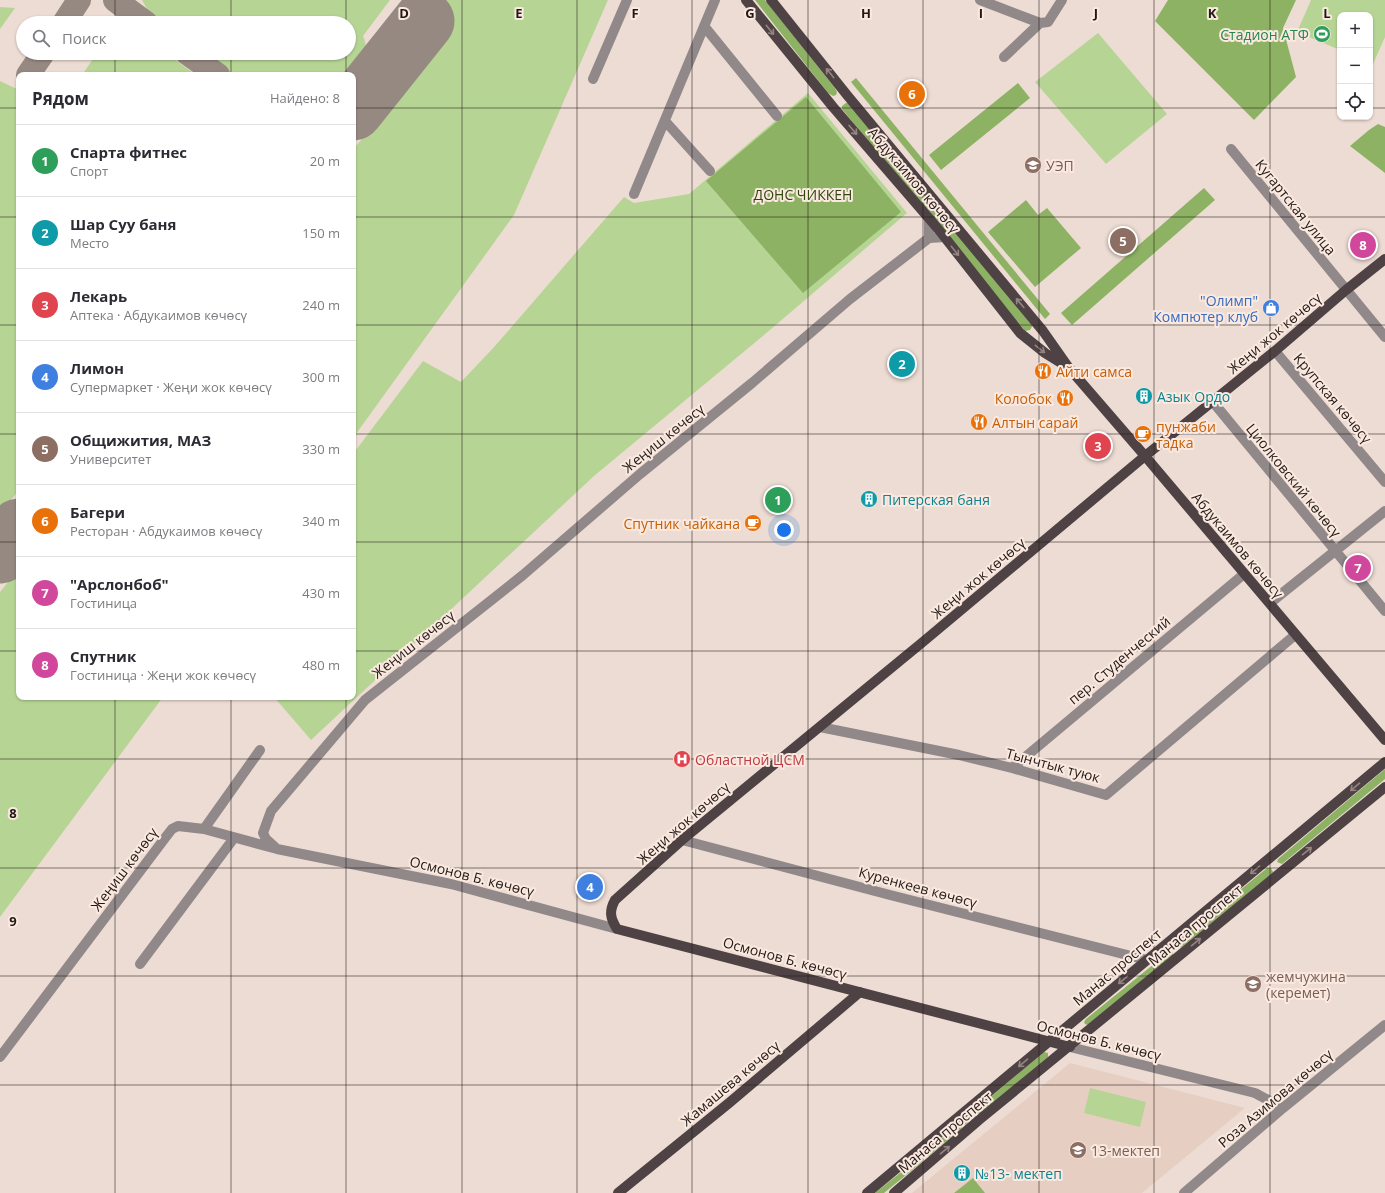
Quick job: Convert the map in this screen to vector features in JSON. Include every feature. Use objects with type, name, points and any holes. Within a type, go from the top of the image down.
[{"type":"main road","name":"Абдукаимов көчөсү","points":[[746,0],[833,108],[945,237],[1020,333],[1045,353],[1069,368]]},
{"type":"main road","name":"Абдукаимов көчөсү","points":[[771,0],[847,95],[1043,330],[1069,368],[1385,740]]},
{"type":"main road","points":[[833,108],[847,95]]},
{"type":"main road","name":"Жеңи жок көчөсү","points":[[617,929],[611,918],[611,908],[615,900],[682,840],[1145,456],[1276,351],[1346,290],[1385,259]]},
{"type":"main road","name":"Манас проспект","points":[[867,1193],[1385,762]]},
{"type":"main road","name":"Манаса проспект","points":[[894,1193],[980,1120],[1385,787]]},
{"type":"main road","points":[[1268,859],[1280,873]]},
{"type":"main road","name":"Осмонов Б. көчөсү","points":[[617,929],[1070,1047]]},
{"type":"main road","points":[[1170,941],[1180,955]]},
{"type":"main road","name":"Жамашева көчөсү","points":[[618,1193],[729,1103],[860,992]]},
{"type":"main road","points":[[970,1107],[980,1120]]},
{"type":"main road","points":[[918,1151],[928,1163]]},
{"type":"street","points":[[593,80],[627,0]]},
{"type":"street","points":[[634,194],[715,0]]},
{"type":"street","points":[[980,0],[1040,23],[1048,22],[1062,0]]},
{"type":"street","points":[[1004,58],[1040,23]]},
{"type":"street","points":[[704,26],[777,116]]},
{"type":"street","points":[[665,121],[710,172]]},
{"type":"street","name":"Кугартская улица","points":[[1231,149],[1385,337]]},
{"type":"street","points":[[929,218],[928,238],[945,237]]},
{"type":"street","name":"Жеңиш көчөсү","points":[[277,849],[266,839],[263,833],[271,810],[365,700],[523,575],[640,474],[752,383],[850,299],[928,238]]},
{"type":"street","name":"Крупская көчөсү","points":[[1276,351],[1385,482]]},
{"type":"street","name":"Циолковский көчөсү","points":[[1213,402],[1385,611]]},
{"type":"street","points":[[1270,603],[1385,511]]},
{"type":"street","name":"пер. Студенческий","points":[[1012,768],[1244,574]]},
{"type":"street","name":"Тынчтык туюк","points":[[820,727],[959,755],[1106,794],[1295,635]]},
{"type":"street","points":[[204,829],[260,750]]},
{"type":"street","name":"Жеңиш көчөсү","points":[[0,1057],[172,830],[178,826],[204,829],[277,849]]},
{"type":"street","points":[[140,964],[234,838]]},
{"type":"street","name":"Куренкеев көчөсү","points":[[682,840],[890,895],[1147,960]]},
{"type":"street","name":"Осмонов Б. көчөсү","points":[[277,849],[451,884],[617,929]]},
{"type":"street","name":"Роза Азимова көчөсү","points":[[1184,1193],[1196,1189],[1283,1108],[1385,1024]]},
{"type":"street","name":"Осмонов Б. көчөсү","points":[[1070,1047],[1255,1093],[1283,1108]]},
{"type":"shaded area","name":"13-мектеп","points":[[1070,1063],[1245,1108],[1142,1193],[912,1193]]},
{"type":"green space","points":[[142,0],[390,0],[363,36],[366,47],[365,52],[361,61],[352,72],[230,72],[214,60],[356,60],[356,16],[156,16],[147,9]]},
{"type":"green space","points":[[422,0],[608,0],[514,215],[356,434],[356,146],[453,25]]},
{"type":"green space","points":[[755,0],[765,0],[835,88],[837,92],[836,95],[833,96],[828,93]]},
{"type":"green space","points":[[1168,0],[1296,0],[1283,28],[1296,77],[1254,120],[1155,21]]},
{"type":"green space","name":"Стадион АТФ","points":[[1311,0],[1385,0],[1385,37],[1373,64],[1373,12],[1337,12],[1337,49],[1297,32]]},
{"type":"green space","points":[[0,7],[15,8],[0,29]]},
{"type":"green space","points":[[1098,33],[1167,114],[1106,164],[1035,82]]},
{"type":"green space","points":[[92,60],[176,60],[192,72],[84,72]]},
{"type":"green space","points":[[856,78],[1050,314],[1045,319],[851,82]]},
{"type":"green space","points":[[0,81],[16,89],[16,494],[0,514]]},
{"type":"green space","points":[[1018,83],[1030,98],[941,170],[929,155]]},
{"type":"green space","points":[[808,93],[907,213],[764,335],[594,476],[356,698],[356,450],[423,361],[461,382],[495,346],[624,197],[634,203],[689,194]]},
{"type":"green space","name":"ДОНС ЧИККЕН","points":[[806,97],[901,212],[803,293],[706,181]]},
{"type":"green space","points":[[849,103],[1033,325],[1030,330],[1025,331],[842,109],[842,106]]},
{"type":"green space","points":[[1378,124],[1385,127],[1385,173],[1350,146]]},
{"type":"green space","points":[[1204,188],[1215,200],[1072,325],[1061,313]]},
{"type":"green space","points":[[1026,200],[1038,215],[1047,208],[1081,248],[1035,287],[988,232]]},
{"type":"green space","points":[[16,572],[16,700],[161,700],[0,917],[0,592]]},
{"type":"green space","points":[[277,700],[354,700],[311,740]]},
{"type":"green space","points":[[1385,769],[1385,779],[1282,864],[1277,862],[1278,859]]},
{"type":"green space","points":[[1267,868],[1271,868],[1273,872],[1272,874],[1182,947],[1179,948],[1176,946],[1177,942]]},
{"type":"green space","points":[[1170,951],[1173,952],[1173,955],[1088,1025],[1085,1024],[1084,1022],[1086,1019]]},
{"type":"green space","points":[[1044,1052],[1048,1053],[1048,1057],[980,1114],[976,1113],[976,1109]]},
{"type":"green space","points":[[1090,1088],[1146,1102],[1140,1127],[1084,1113]]},
{"type":"green space","points":[[970,1114],[973,1115],[973,1118],[929,1156],[925,1156],[925,1152]]},
{"type":"green space","points":[[920,1157],[922,1162],[884,1193],[875,1193]]},
{"type":"green space","points":[[973,1178],[985,1193],[954,1193]]},
{"type":"taxiway","points":[[69,16],[79,0]]},
{"type":"taxiway","points":[[115,0],[137,16]]},
{"type":"taxiway","points":[[30,72],[38,60]]},
{"type":"taxiway","points":[[197,60],[214,72]]},
{"type":"runway","points":[[356,106],[424,21]]},
{"type":"runway","points":[[0,553],[16,533]]},
{"type":"place","name":"Стадион АТФ","points":[[1322,34]]},
{"type":"place","name":"Багери","points":[[912,94]]},
{"type":"place","name":"УЭП","points":[[1033,165]]},
{"type":"place","name":"Общижития, МАЗ","points":[[1123,241]]},
{"type":"place","name":"Спутник","points":[[1363,245]]},
{"type":"place","name":"\"Олимп\" Компютер клуб","points":[[1271,308]]},
{"type":"place","name":"Шар Суу баня","points":[[902,364]]},
{"type":"place","name":"Айти самса","points":[[1043,371]]},
{"type":"place","name":"Азык Ордо","points":[[1144,396]]},
{"type":"place","name":"Колобок","points":[[1065,398]]},
{"type":"place","name":"Алтын сарай","points":[[979,422]]},
{"type":"place","name":"пунжаби тадка","points":[[1143,434]]},
{"type":"place","name":"Лекарь","points":[[1098,446]]},
{"type":"place","name":"Питерская баня","points":[[869,499]]},
{"type":"place","name":"Спарта фитнес","points":[[778,500]]},
{"type":"place","name":"Спутник чайкана","points":[[753,523]]},
{"type":"place","name":"\"Арслонбоб\"","points":[[1358,568]]},
{"type":"place","name":"Областной ЦСМ","points":[[682,759]]},
{"type":"place","name":"Лимон","points":[[590,887]]},
{"type":"place","name":"жемчужина (керемет)","points":[[1253,984]]},
{"type":"place","name":"13-мектеп","points":[[1078,1150]]},
{"type":"place","name":"№13- мектеп","points":[[962,1173]]}]
